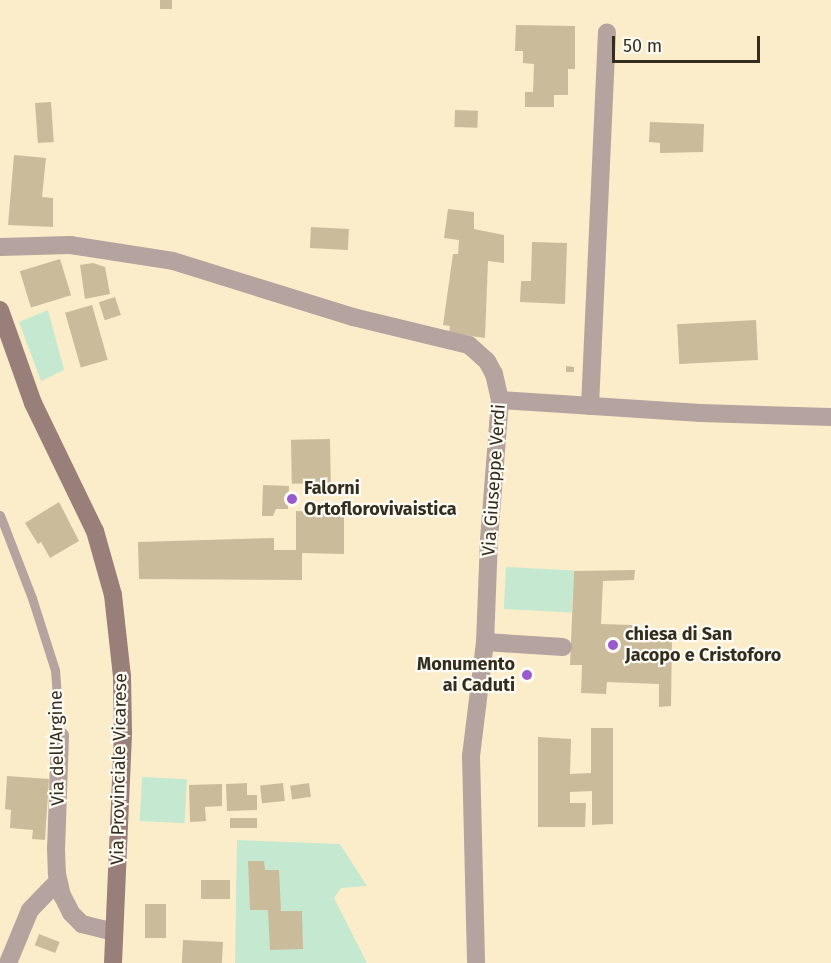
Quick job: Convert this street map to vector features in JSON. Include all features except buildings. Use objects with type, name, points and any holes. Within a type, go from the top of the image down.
[{"type":"main road","name":"Via Provinciale Vicarese","points":[[0,310],[33,403],[95,531],[113,595],[122,676],[123,734],[113,963]]},
{"type":"street","points":[[590,406],[607,32]]},
{"type":"street","name":"Via Giuseppe Verdi","points":[[0,247],[70,245],[173,261],[353,317],[470,345],[482,354],[492,369],[500,400],[489,539],[485,642],[471,756],[476,963]]},
{"type":"street","points":[[500,400],[712,414],[831,417]]},
{"type":"street","points":[[485,642],[563,647]]},
{"type":"street","name":"Via dell'Argine","points":[[60,736],[56,848],[58,881],[66,905],[77,920],[86,927],[114,932]]},
{"type":"street","points":[[8,963],[30,910],[58,881]]},
{"type":"lane","name":"Via dell'Argine","points":[[0,515],[32,598],[55,670],[60,736]]},
{"type":"green space","points":[[48,310],[64,370],[41,381],[19,322]]},
{"type":"green space","points":[[506,567],[574,571],[572,613],[504,609]]},
{"type":"green space","points":[[142,777],[187,779],[185,823],[140,821]]},
{"type":"green space","points":[[237,840],[340,844],[367,886],[341,888],[334,898],[367,963],[235,963]]},
{"type":"place","name":"Falorni Ortoflorovivaistica","points":[[292,499]]},
{"type":"place","name":"chiesa di San Jacopo e Cristoforo","points":[[613,645]]},
{"type":"place","name":"Monumento ai Caduti","points":[[527,675]]}]
